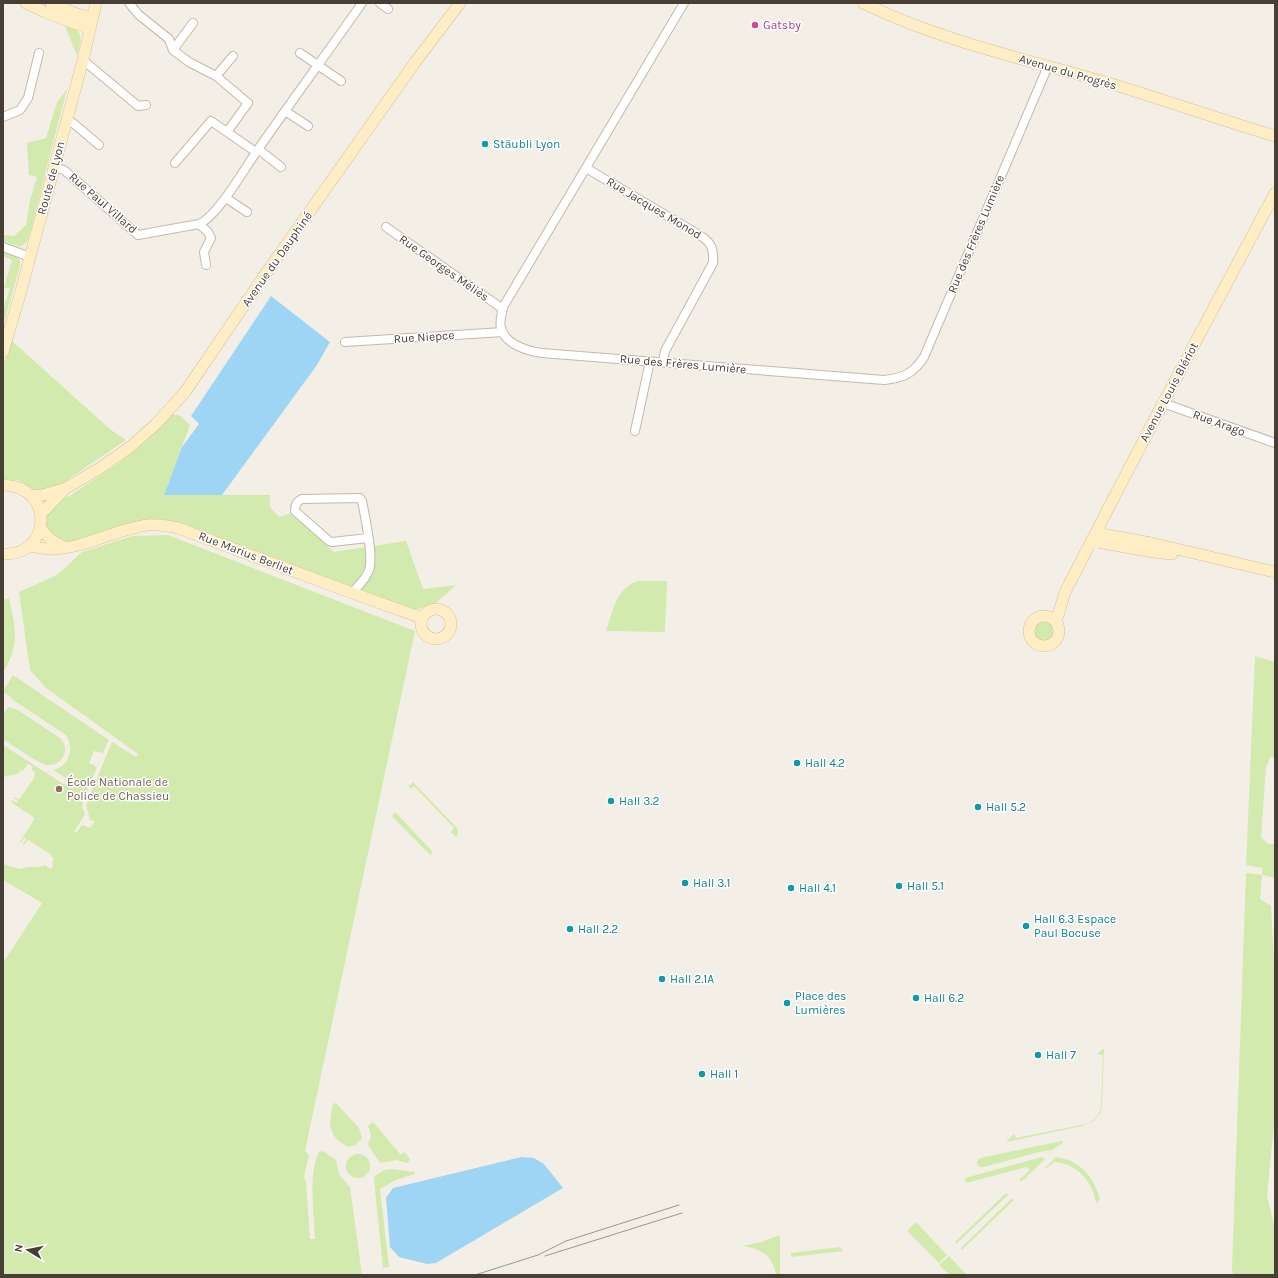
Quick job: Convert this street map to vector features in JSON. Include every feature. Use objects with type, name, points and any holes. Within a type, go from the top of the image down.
[{"type":"street","points":[[26,3],[90,29]]},
{"type":"street","points":[[52,3],[74,13],[92,18]]},
{"type":"street","name":"Route de Lyon","points":[[3,352],[83,60],[96,3]]},
{"type":"street","points":[[129,3],[139,15],[169,39],[173,50],[189,62],[216,76],[248,103],[227,132]]},
{"type":"street","name":"Rue Paul Villard","points":[[54,167],[64,170],[138,235],[199,224],[206,221],[226,198],[257,151],[362,3]]},
{"type":"street","points":[[380,3],[388,9]]},
{"type":"street","name":"Avenue du Dauphiné","points":[[32,496],[43,495],[66,488],[100,468],[130,447],[156,424],[185,392],[262,279],[416,61],[460,3]]},
{"type":"street","points":[[503,332],[500,327],[503,309],[684,3]]},
{"type":"street","name":"Avenue du Progrès","points":[[863,3],[938,33],[1177,104],[1275,136]]},
{"type":"street","points":[[173,50],[193,23]]},
{"type":"street","points":[[3,117],[20,110],[28,98],[39,53]]},
{"type":"street","points":[[300,53],[341,81]]},
{"type":"street","points":[[216,76],[233,56]]},
{"type":"street","points":[[83,60],[138,106],[146,105]]},
{"type":"street","name":"Rue des Frères Lumière","points":[[503,332],[508,339],[516,345],[534,352],[884,380],[898,379],[917,368],[924,357],[1048,66]]},
{"type":"street","points":[[285,111],[308,126]]},
{"type":"street","points":[[66,121],[73,123],[99,145]]},
{"type":"street","points":[[175,163],[211,121],[281,167]]},
{"type":"street","name":"Rue Jacques Monod","points":[[586,168],[701,236],[711,244],[714,256],[713,263],[665,351],[663,362]]},
{"type":"street","name":"Avenue Louis Blériot","points":[[1056,622],[1065,592],[1163,403],[1275,193]]},
{"type":"street","points":[[226,198],[246,212]]},
{"type":"street","points":[[199,224],[208,232],[211,238],[204,252],[206,265]]},
{"type":"street","name":"Rue Georges Méliès","points":[[386,226],[503,309]]},
{"type":"street","points":[[3,247],[30,257]]},
{"type":"street","name":"Rue Niepce","points":[[345,342],[503,332]]},
{"type":"street","points":[[636,431],[650,361]]},
{"type":"street","name":"Rue Arago","points":[[1163,403],[1275,443]]},
{"type":"street","points":[[3,485],[23,489],[32,496],[38,504],[41,514],[38,534],[29,546],[16,553],[3,554]]},
{"type":"street","name":"Avenue du Dauphiné","points":[[41,514],[66,488]]},
{"type":"street","points":[[352,593],[365,577],[371,562],[368,538],[362,501],[360,498],[302,499],[295,505],[295,511],[299,516],[329,541],[332,542],[368,538]]},
{"type":"street","name":"Rue Marius Berliet","points":[[29,546],[52,549],[67,548],[133,527],[163,525],[186,531],[422,618]]},
{"type":"street","points":[[40,526],[48,538],[67,548]]},
{"type":"street","points":[[1094,537],[1152,543],[1275,572]]},
{"type":"street","name":"Avenue Louis Blériot","points":[[1042,616],[1065,592]]},
{"type":"street","points":[[1042,616],[1056,622],[1058,630],[1057,638],[1051,644],[1043,646],[1033,641],[1029,630],[1032,622],[1036,618],[1042,616]]},
{"type":"green space","points":[[64,23],[71,26],[79,33],[81,39],[77,56]]},
{"type":"green space","points":[[67,89],[29,237],[26,243],[20,247],[3,241],[3,235],[14,236],[26,225],[30,200],[37,177],[29,175],[27,143],[46,138],[57,102]]},
{"type":"green space","points":[[3,252],[20,260],[20,266],[3,326],[3,309],[10,289],[4,287],[12,260],[3,256]]},
{"type":"green space","points":[[12,341],[111,430],[126,440],[57,487],[34,490],[18,480],[3,479],[3,365]]},
{"type":"green space","points":[[172,414],[181,416],[190,425],[164,495],[270,495],[270,507],[279,517],[292,513],[334,552],[406,541],[423,589],[456,585],[436,603],[415,610],[163,519],[140,521],[84,539],[69,542],[58,540],[49,535],[46,524],[48,513],[55,503],[71,495],[119,463],[150,438]]},
{"type":"green space","points":[[168,535],[415,631],[305,1151],[309,1155],[304,1177],[306,1181],[310,1239],[315,1239],[312,1194],[314,1171],[319,1152],[323,1151],[336,1160],[339,1174],[350,1187],[362,1275],[3,1275],[3,963],[42,903],[3,880],[3,864],[19,869],[39,867],[40,865],[42,867],[44,865],[51,869],[54,859],[50,854],[28,840],[24,845],[23,844],[26,839],[24,838],[21,843],[20,842],[35,818],[11,802],[12,800],[17,803],[18,801],[13,798],[14,797],[19,800],[34,778],[35,772],[32,770],[32,766],[28,764],[23,771],[21,770],[18,774],[3,777],[3,745],[65,785],[69,780],[53,770],[59,768],[67,761],[70,746],[66,735],[3,692],[13,675],[109,740],[103,753],[94,751],[89,763],[97,767],[83,803],[82,807],[85,814],[74,832],[76,833],[82,825],[90,828],[95,821],[90,820],[86,805],[112,742],[136,757],[138,754],[46,688],[30,670],[19,592],[57,575],[82,552],[132,536]]},
{"type":"green space","points":[[638,581],[667,581],[665,632],[606,631],[616,601],[625,589]]},
{"type":"green space","points":[[9,598],[15,636],[9,662],[3,672],[3,600]]},
{"type":"green space","points":[[1044,621],[1051,624],[1054,631],[1051,638],[1044,641],[1037,638],[1034,631],[1037,624]]},
{"type":"green space","points":[[1255,656],[1275,662],[1275,758],[1271,756],[1266,767],[1261,837],[1268,844],[1275,844],[1275,878],[1262,875],[1262,868],[1246,865]]},
{"type":"green space","points":[[8,707],[18,710],[60,738],[65,748],[63,758],[52,765],[46,765],[28,756],[3,739],[3,715]]},
{"type":"green space","points":[[413,782],[457,828],[458,832],[456,837],[451,832],[454,828],[414,786],[410,789],[409,786]]},
{"type":"green space","points":[[395,812],[433,852],[430,855],[392,816]]},
{"type":"green space","points":[[1246,873],[1262,875],[1260,899],[1271,906],[1275,983],[1275,1114],[1267,1196],[1275,1229],[1275,1275],[1233,1275],[1232,1268]]},
{"type":"green space","points":[[1104,1049],[1102,1107],[1100,1114],[1094,1121],[1082,1126],[1006,1142],[1014,1134],[1016,1138],[1086,1124],[1096,1118],[1101,1108],[1103,1055],[1097,1054]]},
{"type":"green space","points":[[336,1103],[359,1128],[362,1138],[355,1145],[348,1147],[341,1143],[333,1134],[330,1118],[333,1104]]},
{"type":"green space","points":[[373,1122],[401,1155],[404,1152],[410,1159],[408,1163],[397,1160],[381,1163],[368,1144],[371,1134],[368,1126]]},
{"type":"green space","points":[[1062,1141],[1063,1143],[1052,1150],[983,1167],[980,1167],[977,1164],[977,1161],[980,1158]]},
{"type":"green space","points":[[358,1154],[366,1158],[370,1166],[366,1174],[358,1178],[350,1174],[346,1166],[350,1158]]},
{"type":"green space","points":[[1042,1157],[1045,1159],[1021,1182],[1019,1180],[1030,1170],[1026,1167],[966,1183],[965,1178]]},
{"type":"green space","points":[[1056,1157],[1072,1162],[1085,1171],[1094,1184],[1100,1199],[1096,1203],[1087,1181],[1077,1170],[1062,1163],[1054,1162],[1046,1168]]},
{"type":"green space","points":[[392,1169],[415,1172],[415,1174],[396,1180],[380,1189],[389,1267],[383,1268],[374,1180],[375,1176],[384,1170]]},
{"type":"green space","points":[[1006,1193],[1008,1195],[956,1244],[955,1242]]},
{"type":"green space","points":[[1012,1198],[1014,1200],[962,1250],[961,1248]]},
{"type":"green space","points":[[916,1222],[947,1255],[939,1263],[907,1231]]},
{"type":"green space","points":[[780,1235],[780,1275],[776,1275],[772,1262],[765,1254],[749,1247],[742,1246],[761,1242]]},
{"type":"green space","points":[[840,1247],[843,1251],[791,1257],[791,1253]]},
{"type":"green space","points":[[949,1256],[967,1275],[950,1275],[939,1265]]},
{"type":"water","points":[[271,296],[330,342],[317,365],[222,495],[164,495],[182,447],[199,424],[191,416]]},
{"type":"water","points":[[521,1157],[534,1158],[544,1164],[563,1188],[436,1263],[427,1264],[399,1257],[390,1247],[386,1198],[393,1188]]},
{"type":"tram line","points":[[475,1275],[538,1255],[566,1241],[679,1205]]},
{"type":"tram line","points":[[545,1256],[682,1213]]},
{"type":"place","name":"Gatsby","points":[[755,25]]},
{"type":"place","name":"Stäubli Lyon","points":[[485,144]]},
{"type":"place","name":"Hall 4.2","points":[[797,763]]},
{"type":"place","name":"École Nationale de Police de Chassieu","points":[[59,789]]},
{"type":"place","name":"Hall 3.2","points":[[611,801]]},
{"type":"place","name":"Hall 5.2","points":[[978,807]]},
{"type":"place","name":"Hall 3.1","points":[[685,883]]},
{"type":"place","name":"Hall 5.1","points":[[899,886]]},
{"type":"place","name":"Hall 4.1","points":[[791,888]]},
{"type":"place","name":"Hall 6.3 Espace Paul Bocuse","points":[[1026,926]]},
{"type":"place","name":"Hall 2.2","points":[[570,929]]},
{"type":"place","name":"Hall 2.1A","points":[[662,979]]},
{"type":"place","name":"Hall 6.2","points":[[916,998]]},
{"type":"place","name":"Place des Lumières","points":[[787,1003]]},
{"type":"place","name":"Hall 7","points":[[1038,1055]]},
{"type":"place","name":"Hall 1","points":[[702,1074]]}]
